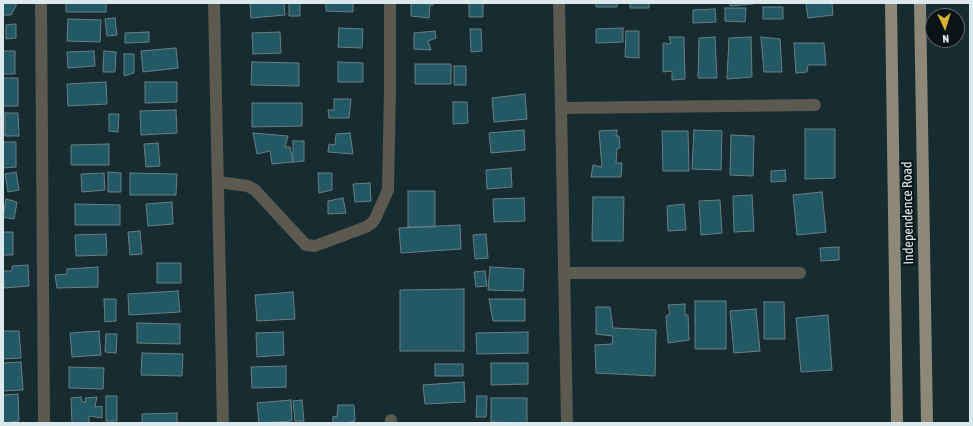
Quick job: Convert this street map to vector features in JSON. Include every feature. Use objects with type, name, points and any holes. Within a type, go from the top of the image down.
[{"type":"main road","name":"Independence Road","points":[[891,3],[897,423]]},
{"type":"main road","name":"Independence Road","points":[[920,3],[927,423]]},
{"type":"street","points":[[41,3],[44,423]]},
{"type":"street","points":[[214,3],[223,423]]},
{"type":"street","points":[[218,182],[248,186],[255,190],[282,217],[306,245],[314,246],[366,227],[372,223],[388,190],[390,3]]},
{"type":"street","points":[[559,3],[567,423]]},
{"type":"street","points":[[561,108],[815,105]]},
{"type":"street","points":[[564,273],[800,273]]},
{"type":"building","points":[[3,3],[16,3],[11,15],[3,15]]},
{"type":"building","points":[[66,3],[106,3],[106,12],[66,12]]},
{"type":"building","points":[[250,3],[284,3],[285,15],[251,18]]},
{"type":"building","points":[[289,3],[300,3],[300,16],[289,16]]},
{"type":"building","points":[[326,3],[353,3],[353,12],[326,11]]},
{"type":"building","points":[[411,3],[433,3],[433,5],[430,5],[429,18],[411,16]]},
{"type":"building","points":[[469,3],[483,3],[483,17],[469,17]]},
{"type":"building","points":[[596,3],[617,3],[617,7],[596,7]]},
{"type":"building","points":[[630,3],[649,3],[649,8],[630,8]]},
{"type":"building","points":[[730,3],[753,3],[753,4],[730,6]]},
{"type":"building","points":[[806,3],[832,3],[833,15],[808,18]]},
{"type":"building","points":[[763,7],[783,7],[783,19],[763,19]]},
{"type":"building","points":[[725,8],[746,8],[745,22],[725,21]]},
{"type":"building","points":[[715,9],[716,22],[693,23],[693,10]]},
{"type":"building","points":[[115,18],[117,35],[107,36],[105,19]]},
{"type":"building","points":[[68,19],[101,20],[100,42],[67,41]]},
{"type":"building","points":[[16,24],[16,38],[6,39],[6,25]]},
{"type":"building","points":[[339,28],[363,29],[362,48],[338,47]]},
{"type":"building","points":[[623,28],[623,42],[596,43],[596,29]]},
{"type":"building","points":[[470,29],[481,29],[482,51],[471,52]]},
{"type":"building","points":[[435,31],[436,38],[428,41],[431,50],[414,49],[414,33]]},
{"type":"building","points":[[626,31],[639,31],[639,58],[625,57]]},
{"type":"building","points":[[149,32],[149,42],[125,43],[125,33]]},
{"type":"building","points":[[280,32],[281,53],[253,54],[252,33]]},
{"type":"building","points":[[669,37],[684,37],[685,79],[672,80],[672,71],[663,72],[663,43],[671,44]]},
{"type":"building","points":[[715,37],[717,78],[698,78],[699,38]]},
{"type":"building","points":[[751,37],[752,77],[727,79],[729,38]]},
{"type":"building","points":[[761,37],[780,39],[782,72],[764,72]]},
{"type":"building","points":[[794,43],[824,43],[826,65],[808,65],[807,72],[796,73]]},
{"type":"building","points":[[176,48],[178,68],[143,72],[141,51]]},
{"type":"building","points":[[3,51],[15,51],[15,74],[3,74]]},
{"type":"building","points":[[94,51],[95,66],[68,68],[67,52]]},
{"type":"building","points":[[104,51],[116,52],[115,72],[103,72]]},
{"type":"building","points":[[124,54],[134,54],[134,73],[124,76]]},
{"type":"building","points":[[252,62],[299,63],[299,86],[251,85]]},
{"type":"building","points":[[338,62],[363,63],[363,82],[338,82]]},
{"type":"building","points":[[415,64],[451,64],[451,84],[415,84]]},
{"type":"building","points":[[454,66],[466,66],[466,85],[454,85]]},
{"type":"building","points":[[3,78],[18,78],[18,106],[3,106]]},
{"type":"building","points":[[106,82],[107,104],[68,106],[67,84]]},
{"type":"building","points":[[145,82],[177,82],[177,102],[145,103]]},
{"type":"building","points":[[525,94],[527,119],[494,122],[492,98]]},
{"type":"building","points":[[334,99],[351,99],[349,118],[329,118],[328,110],[334,110]]},
{"type":"building","points":[[453,102],[467,102],[468,123],[453,124]]},
{"type":"building","points":[[252,103],[302,103],[302,126],[252,127]]},
{"type":"building","points":[[176,110],[177,133],[141,135],[140,111]]},
{"type":"building","points":[[5,113],[18,113],[19,136],[5,136]]},
{"type":"building","points":[[109,114],[119,114],[118,132],[109,131]]},
{"type":"building","points":[[805,129],[835,129],[835,178],[805,179]]},
{"type":"building","points":[[524,130],[525,150],[491,153],[489,133]]},
{"type":"building","points":[[617,130],[616,136],[619,136],[620,148],[617,149],[616,163],[622,163],[621,177],[591,177],[593,165],[602,167],[599,131]]},
{"type":"building","points":[[694,130],[722,131],[721,170],[692,169]]},
{"type":"building","points":[[662,131],[688,131],[689,171],[663,171]]},
{"type":"building","points":[[253,133],[288,136],[285,147],[290,147],[293,162],[272,164],[270,151],[257,154]]},
{"type":"building","points":[[350,133],[353,154],[328,152],[329,144],[335,145],[336,134]]},
{"type":"building","points":[[731,135],[754,136],[753,176],[730,175]]},
{"type":"building","points":[[293,141],[304,141],[304,161],[293,162]]},
{"type":"building","points":[[3,142],[16,142],[16,167],[3,168]]},
{"type":"building","points":[[158,143],[160,166],[146,167],[144,144]]},
{"type":"building","points":[[109,144],[109,165],[71,165],[71,145]]},
{"type":"building","points":[[511,168],[512,187],[487,189],[486,170]]},
{"type":"building","points":[[785,170],[786,181],[771,182],[771,171]]},
{"type":"building","points":[[16,172],[19,190],[8,192],[5,174]]},
{"type":"building","points":[[108,172],[121,173],[121,192],[108,192]]},
{"type":"building","points":[[104,173],[105,190],[82,192],[81,174]]},
{"type":"building","points":[[130,173],[177,174],[176,195],[130,195]]},
{"type":"building","points":[[318,173],[332,173],[332,190],[319,193]]},
{"type":"building","points":[[370,183],[371,201],[355,202],[353,184]]},
{"type":"building","points":[[408,191],[435,191],[435,227],[408,227]]},
{"type":"building","points":[[822,192],[826,232],[797,235],[793,195]]},
{"type":"building","points":[[752,195],[754,231],[734,232],[733,196]]},
{"type":"building","points":[[593,197],[624,197],[623,241],[592,241]]},
{"type":"building","points":[[343,198],[346,213],[328,214],[328,201]]},
{"type":"building","points":[[524,198],[525,221],[494,222],[493,199]]},
{"type":"building","points":[[6,199],[17,202],[14,219],[3,217]]},
{"type":"building","points":[[720,200],[722,233],[701,235],[699,201]]},
{"type":"building","points":[[172,202],[173,224],[148,226],[146,204]]},
{"type":"building","points":[[75,204],[120,205],[120,225],[75,225]]},
{"type":"building","points":[[684,204],[686,230],[668,231],[667,206]]},
{"type":"building","points":[[460,225],[461,249],[401,253],[399,228]]},
{"type":"building","points":[[140,231],[142,254],[130,255],[128,232]]},
{"type":"building","points":[[3,232],[13,232],[13,255],[3,255]]},
{"type":"building","points":[[106,234],[107,255],[76,256],[75,235]]},
{"type":"building","points":[[486,234],[488,258],[475,259],[473,235]]},
{"type":"building","points":[[839,247],[839,260],[821,261],[820,248]]},
{"type":"building","points":[[157,263],[181,263],[181,283],[157,283]]},
{"type":"building","points":[[28,265],[29,286],[4,288],[3,271],[12,271],[12,266]]},
{"type":"building","points":[[98,267],[98,287],[57,288],[55,275],[67,274],[67,269]]},
{"type":"building","points":[[490,267],[524,269],[523,291],[488,290]]},
{"type":"building","points":[[485,271],[487,286],[476,287],[474,272]]},
{"type":"building","points":[[464,289],[464,351],[400,351],[400,290]]},
{"type":"building","points":[[178,291],[180,312],[129,315],[128,294]]},
{"type":"building","points":[[293,292],[295,319],[257,321],[255,295]]},
{"type":"building","points":[[104,299],[116,299],[116,321],[105,322]]},
{"type":"building","points":[[489,299],[525,299],[525,321],[493,321]]},
{"type":"building","points":[[695,301],[726,301],[726,349],[695,349]]},
{"type":"building","points":[[764,302],[784,302],[785,339],[764,339]]},
{"type":"building","points":[[685,304],[685,315],[688,315],[689,340],[668,343],[666,316],[670,314],[668,305]]},
{"type":"building","points":[[596,307],[610,307],[613,328],[656,330],[655,376],[596,373],[595,345],[612,344],[613,336],[596,334]]},
{"type":"building","points":[[756,309],[760,351],[734,353],[730,311]]},
{"type":"building","points":[[828,315],[832,370],[801,372],[796,318]]},
{"type":"building","points":[[137,323],[180,324],[180,344],[137,343]]},
{"type":"building","points":[[3,331],[19,331],[21,358],[3,359]]},
{"type":"building","points":[[99,331],[101,355],[72,357],[70,333]]},
{"type":"building","points":[[283,332],[284,355],[257,357],[256,333]]},
{"type":"building","points":[[528,332],[528,353],[477,354],[476,333]]},
{"type":"building","points":[[106,334],[117,334],[116,353],[105,352]]},
{"type":"building","points":[[142,353],[183,354],[182,376],[141,375]]},
{"type":"building","points":[[21,362],[23,390],[3,391],[3,363]]},
{"type":"building","points":[[491,363],[528,363],[528,384],[491,385]]},
{"type":"building","points":[[435,364],[463,364],[463,376],[435,376]]},
{"type":"building","points":[[286,366],[286,387],[252,388],[251,367]]},
{"type":"building","points":[[69,367],[104,368],[103,389],[69,388]]},
{"type":"building","points":[[464,382],[465,402],[425,404],[423,385]]},
{"type":"building","points":[[18,394],[19,421],[3,423],[3,395]]},
{"type":"building","points":[[106,396],[117,396],[117,421],[106,421]]},
{"type":"building","points":[[477,396],[487,396],[486,417],[476,417]]},
{"type":"building","points":[[81,397],[82,402],[86,402],[85,398],[97,397],[95,407],[102,406],[102,418],[89,416],[89,423],[72,423],[71,398]]},
{"type":"building","points":[[491,398],[527,398],[527,423],[491,422]]},
{"type":"building","points":[[291,400],[292,421],[259,423],[257,403]]},
{"type":"building","points":[[302,400],[304,421],[295,421],[293,401]]},
{"type":"building","points":[[338,405],[354,405],[355,421],[333,423],[333,416],[337,417]]},
{"type":"building","points":[[177,413],[177,423],[142,423],[142,414]]}]
